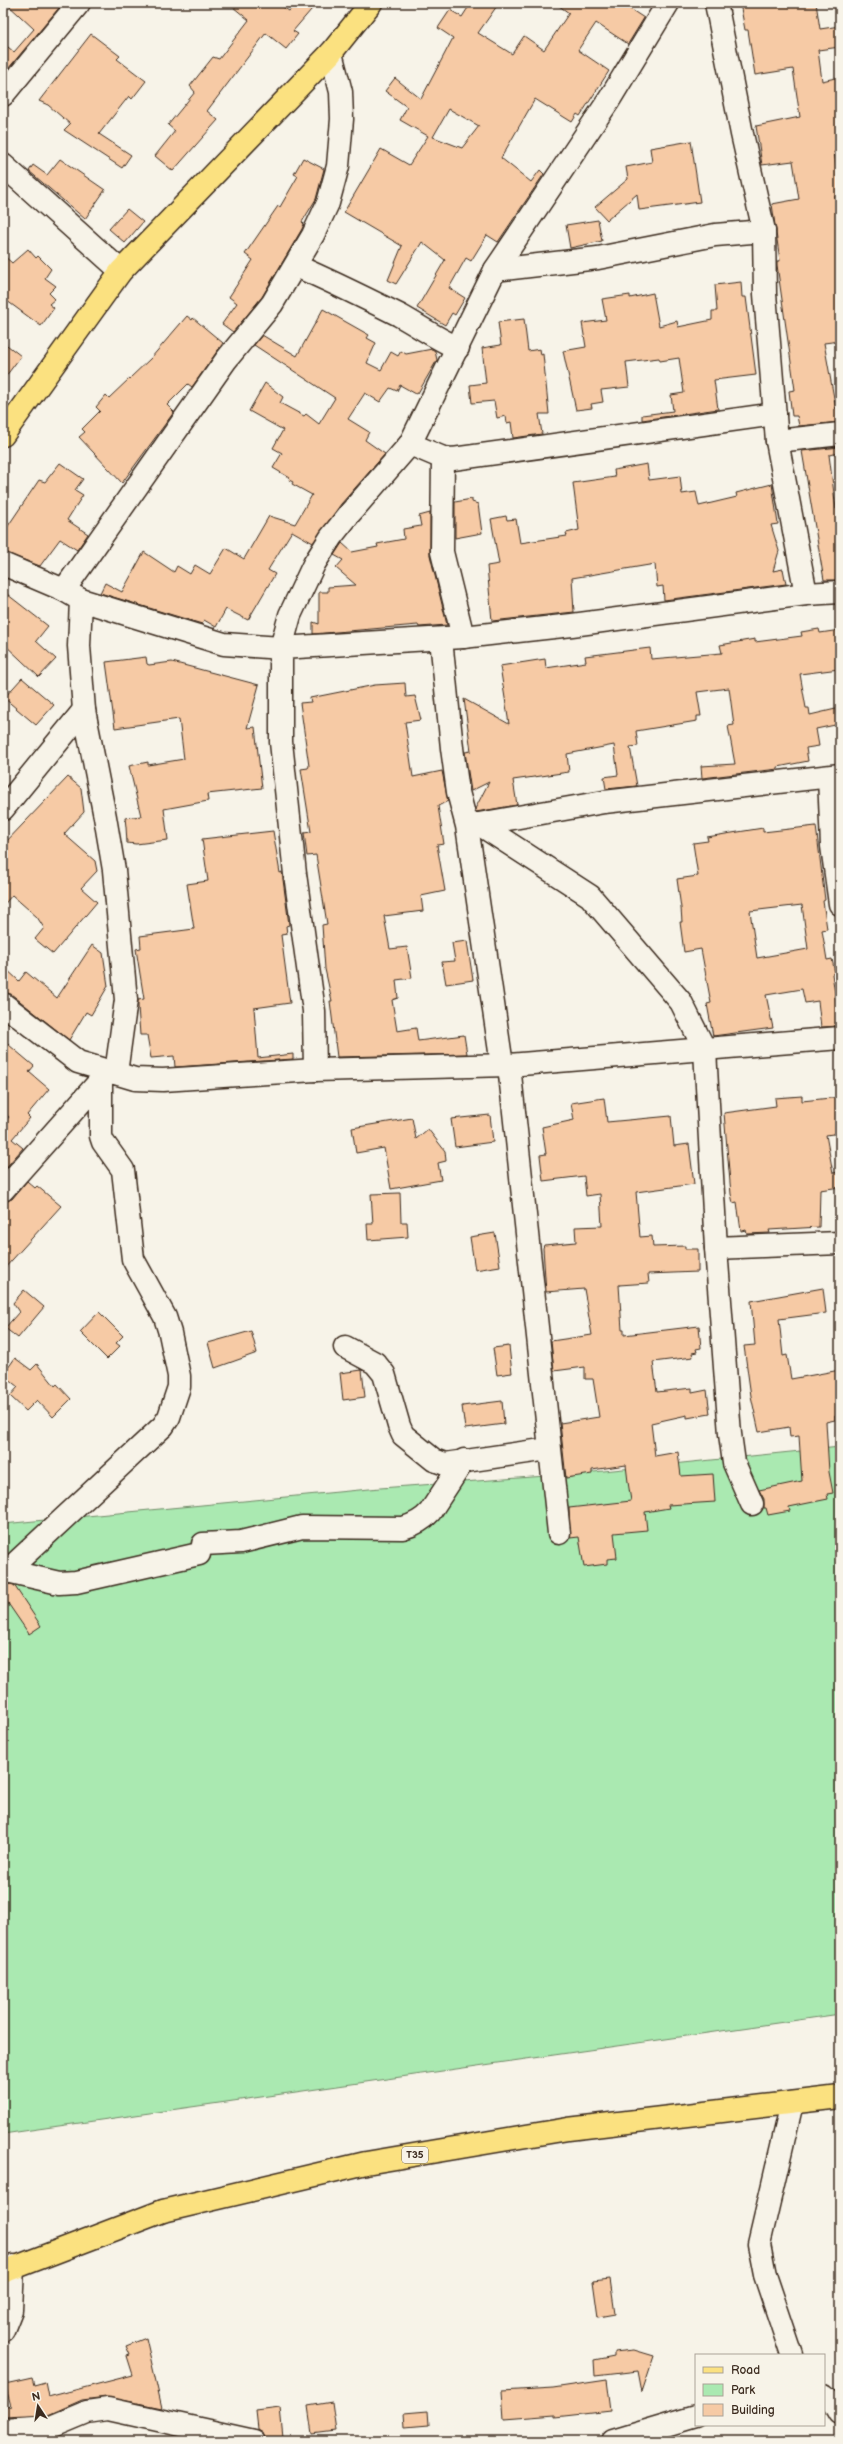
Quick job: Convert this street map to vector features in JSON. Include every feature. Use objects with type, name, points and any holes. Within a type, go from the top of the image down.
[{"type":"main road","points":[[3,435],[121,271],[331,54],[371,3]]},
{"type":"main road","name":"T35","points":[[8,2269],[163,2211],[366,2163],[568,2129],[770,2104],[840,2097]]},
{"type":"street","points":[[3,95],[78,3]]},
{"type":"street","points":[[315,1070],[314,1010],[295,874],[281,742],[280,648],[290,615],[317,559],[351,512],[410,444],[495,270],[613,94],[668,3]]},
{"type":"street","points":[[716,3],[742,134],[764,231],[765,294],[777,441],[806,594]]},
{"type":"street","points":[[4,1572],[163,1426],[169,1417],[179,1387],[179,1376],[165,1317],[133,1260],[123,1170],[103,1142],[101,1136],[108,1075],[126,1000],[114,870],[106,817],[84,710],[73,595],[226,360],[272,304],[296,266],[328,203],[338,166],[342,118],[341,92],[331,54]]},
{"type":"street","points":[[3,165],[121,271]]},
{"type":"street","points":[[495,270],[598,258],[715,235],[764,231]]},
{"type":"street","points":[[296,266],[331,280],[375,305],[398,315],[435,338],[458,348]]},
{"type":"street","points":[[410,444],[443,458],[453,459],[775,414]]},
{"type":"street","points":[[777,441],[840,434]]},
{"type":"street","points":[[443,458],[442,552],[463,637]]},
{"type":"street","points":[[3,564],[73,595],[224,644],[280,648],[463,637],[572,625],[806,594],[840,592]]},
{"type":"street","points":[[441,639],[458,792],[473,825],[505,1065],[559,1533]]},
{"type":"street","points":[[3,809],[84,710]]},
{"type":"street","points":[[473,825],[604,802],[834,776],[832,846],[840,904]]},
{"type":"street","points":[[473,825],[590,896],[681,1002],[705,1050],[716,1248],[730,1434],[734,1463],[752,1504]]},
{"type":"street","points":[[3,1004],[78,1062],[108,1075],[163,1080],[315,1070],[505,1065],[840,1038]]},
{"type":"street","points":[[3,1190],[108,1075]]},
{"type":"street","points":[[716,1248],[840,1243]]},
{"type":"street","points":[[345,1347],[375,1363],[382,1371],[398,1426],[403,1435],[439,1462],[445,1464],[464,1460],[549,1449]]},
{"type":"street","points":[[4,1572],[59,1583],[76,1582],[201,1549],[242,1542],[302,1527],[403,1528],[412,1526],[424,1519],[430,1512],[464,1460]]},
{"type":"street","points":[[792,2103],[759,2244],[765,2276],[792,2354]]},
{"type":"street","points":[[3,2330],[11,2310],[8,2269]]},
{"type":"street","points":[[825,2395],[835,2405],[840,2414]]},
{"type":"street","points":[[3,2430],[51,2427],[88,2412],[108,2409],[254,2441]]},
{"type":"street","points":[[612,2441],[695,2416]]},
{"type":"green space","points":[[840,1447],[840,2014],[3,2134],[3,1524],[380,1488],[574,1474]]},
{"type":"building","points":[[6,3],[63,3],[3,75],[3,43],[14,52],[34,29]]},
{"type":"building","points":[[228,3],[277,3],[289,11],[296,3],[317,3],[293,31],[298,34],[286,49],[266,33],[207,111],[218,120],[173,171],[155,156],[175,131],[168,125],[195,92],[190,86],[213,57],[219,59],[249,20]]},
{"type":"building","points":[[471,3],[499,3],[478,33],[512,54],[524,36],[544,50],[569,13],[555,3],[621,3],[644,18],[628,44],[596,23],[578,50],[609,71],[580,116],[577,114],[572,122],[535,99],[501,158],[531,182],[540,170],[544,174],[498,242],[487,235],[471,261],[466,258],[449,288],[465,298],[455,315],[452,313],[445,325],[417,308],[445,260],[422,242],[396,284],[388,280],[402,246],[344,212],[381,149],[409,165],[428,136],[400,120],[407,107],[385,91],[395,78],[421,99],[453,38],[438,28],[450,10],[462,17]],"holes":[[[449,109],[479,126],[462,148],[433,137]]]},
{"type":"building","points":[[740,3],[816,3],[820,29],[840,26],[840,47],[818,50],[822,81],[840,77],[840,151],[834,152],[840,186],[840,195],[835,196],[840,228],[840,341],[824,343],[836,409],[840,409],[840,422],[799,426],[797,416],[792,416],[789,391],[795,390],[777,265],[777,261],[780,261],[772,204],[799,199],[793,161],[762,165],[756,126],[800,117],[793,69],[755,75],[748,30],[745,30]]},
{"type":"building","points":[[91,34],[120,56],[117,59],[146,81],[132,99],[129,96],[99,134],[131,155],[122,168],[64,130],[70,124],[48,105],[39,101]]},
{"type":"building","points":[[691,141],[700,202],[639,210],[637,194],[607,220],[595,207],[628,179],[626,167],[652,162],[650,148]]},
{"type":"building","points":[[303,158],[324,169],[316,199],[302,222],[304,224],[302,229],[262,297],[233,332],[222,324],[237,303],[229,297],[253,260],[245,254],[278,206],[280,207],[298,176],[294,174]]},
{"type":"building","points":[[60,159],[105,190],[85,219],[29,171],[33,165],[47,175]]},
{"type":"building","points":[[127,209],[143,222],[125,243],[109,229]]},
{"type":"building","points":[[598,220],[602,241],[570,248],[566,225]]},
{"type":"building","points":[[28,249],[36,258],[38,256],[51,269],[45,278],[56,286],[49,293],[55,299],[49,304],[54,308],[41,326],[3,298],[3,255],[12,263]]},
{"type":"building","points":[[741,282],[742,297],[746,297],[756,375],[714,380],[718,409],[642,420],[642,415],[673,411],[671,395],[684,393],[679,358],[660,361],[659,358],[626,362],[629,387],[601,390],[603,402],[591,404],[592,408],[576,410],[563,351],[586,347],[582,323],[606,320],[602,299],[630,295],[630,298],[653,293],[659,326],[677,321],[678,327],[712,320],[712,311],[717,311],[715,285]]},
{"type":"building","points":[[323,309],[369,335],[367,338],[376,343],[367,363],[381,370],[391,352],[398,356],[401,351],[406,354],[432,349],[435,351],[437,360],[418,393],[416,394],[400,385],[397,391],[390,388],[380,402],[365,393],[348,419],[369,432],[365,440],[385,454],[341,504],[313,543],[292,531],[268,570],[275,574],[248,620],[226,609],[216,627],[204,620],[202,624],[100,593],[105,583],[122,592],[144,552],[174,572],[177,566],[190,574],[195,565],[210,574],[226,548],[244,559],[269,516],[295,524],[312,495],[292,484],[293,482],[289,480],[290,478],[273,468],[282,453],[273,448],[283,430],[249,411],[265,383],[283,397],[280,403],[304,416],[306,414],[319,424],[335,398],[254,345],[262,335],[297,356]]},
{"type":"building","points":[[187,316],[192,320],[193,318],[223,343],[192,387],[188,384],[167,405],[174,412],[122,483],[79,437],[85,432],[82,429],[100,411],[96,407],[106,395],[109,398],[151,358]]},
{"type":"building","points":[[524,319],[528,351],[540,349],[541,355],[543,354],[549,414],[539,414],[542,434],[513,438],[511,422],[507,423],[506,416],[497,418],[494,401],[472,403],[470,385],[486,383],[482,348],[501,345],[498,322]]},
{"type":"building","points":[[3,342],[21,356],[3,380]]},
{"type":"building","points":[[840,447],[840,453],[829,455],[836,509],[840,509],[840,580],[824,580],[802,451]]},
{"type":"building","points":[[60,463],[83,479],[75,490],[83,495],[67,520],[88,534],[77,550],[60,539],[40,566],[3,552],[3,534],[8,526],[39,480],[45,482]]},
{"type":"building","points":[[647,464],[649,480],[680,476],[682,494],[696,492],[699,506],[737,497],[736,493],[772,484],[778,524],[771,525],[779,551],[773,571],[783,569],[786,584],[664,600],[663,586],[657,587],[655,564],[572,578],[574,612],[492,621],[487,566],[499,564],[491,519],[506,516],[507,520],[516,519],[520,543],[567,536],[566,533],[579,530],[573,483],[615,477],[614,470]]},
{"type":"building","points":[[472,499],[472,502],[478,504],[482,533],[455,538],[455,502]]},
{"type":"building","points":[[430,513],[430,555],[447,625],[419,627],[418,625],[313,634],[313,622],[319,624],[319,592],[328,592],[328,587],[356,585],[336,568],[343,560],[334,555],[342,543],[352,552],[378,547],[377,544],[404,539],[403,529],[421,526],[419,516]]},
{"type":"building","points":[[3,591],[48,626],[36,641],[56,659],[39,677],[3,643]]},
{"type":"building","points":[[819,629],[820,633],[840,630],[840,648],[836,648],[839,669],[800,674],[806,708],[809,708],[810,715],[840,708],[840,724],[816,729],[819,746],[806,748],[808,761],[778,767],[778,769],[702,778],[701,766],[735,764],[728,726],[734,725],[729,688],[697,692],[701,716],[697,716],[697,721],[636,731],[638,746],[630,747],[637,786],[606,789],[604,777],[618,775],[614,745],[567,754],[569,772],[513,780],[517,805],[476,812],[475,809],[489,782],[471,791],[465,752],[471,751],[464,699],[509,724],[500,666],[545,659],[546,668],[586,662],[585,656],[650,648],[651,659],[722,653],[720,645],[755,639],[755,642],[802,636],[801,632]]},
{"type":"building","points":[[146,657],[147,664],[149,665],[172,662],[259,685],[247,728],[255,727],[262,788],[207,794],[208,801],[164,809],[168,840],[136,844],[127,843],[125,818],[141,816],[129,766],[148,762],[148,765],[184,759],[179,719],[115,728],[106,662]]},
{"type":"building","points":[[22,678],[54,705],[36,725],[4,698]]},
{"type":"building","points":[[405,683],[406,697],[415,696],[421,720],[405,722],[413,777],[442,771],[448,801],[438,806],[444,844],[437,845],[445,891],[421,896],[423,911],[384,916],[390,949],[407,947],[412,978],[396,980],[398,998],[392,1000],[397,1031],[416,1028],[418,1041],[464,1035],[467,1054],[337,1057],[330,1001],[332,1001],[325,969],[322,925],[327,924],[316,855],[307,856],[304,833],[311,832],[301,769],[308,768],[309,766],[300,703],[311,702],[310,698],[375,685]]},
{"type":"building","points":[[68,777],[81,788],[84,812],[64,834],[95,861],[97,871],[81,888],[97,902],[53,954],[35,939],[44,928],[37,917],[12,895],[3,906],[3,845]]},
{"type":"building","points":[[816,826],[827,929],[822,930],[827,960],[832,959],[835,973],[832,974],[840,1026],[821,1027],[818,1001],[805,1003],[802,989],[766,995],[773,1028],[713,1036],[707,1004],[711,1003],[701,949],[684,952],[680,922],[682,922],[681,908],[677,879],[698,876],[693,843],[708,841],[707,837],[763,828],[763,832]],"holes":[[[802,905],[808,949],[757,958],[750,911]]]},
{"type":"building","points":[[273,831],[280,873],[282,872],[289,925],[286,926],[287,934],[281,935],[290,1003],[254,1008],[258,1058],[293,1054],[293,1059],[175,1067],[174,1056],[151,1058],[147,1035],[140,1035],[138,1000],[144,999],[136,949],[141,948],[140,936],[194,929],[187,884],[208,881],[202,839]]},
{"type":"building","points":[[467,941],[473,980],[446,984],[442,962],[455,961],[452,943]]},
{"type":"building","points":[[92,945],[103,953],[108,986],[91,1015],[86,1012],[69,1040],[11,994],[3,992],[3,966],[19,981],[26,972],[57,998]]},
{"type":"building","points":[[3,1040],[34,1066],[29,1072],[49,1089],[27,1115],[30,1118],[12,1139],[23,1148],[3,1171],[3,1124],[9,1117],[3,1111]]},
{"type":"building","points":[[802,1096],[802,1101],[840,1097],[840,1133],[826,1135],[833,1173],[840,1172],[840,1187],[820,1190],[819,1227],[769,1230],[770,1233],[747,1234],[746,1230],[741,1231],[737,1202],[733,1203],[731,1194],[724,1113],[776,1106],[775,1098]]},
{"type":"building","points":[[604,1098],[607,1122],[671,1116],[674,1146],[689,1144],[694,1184],[636,1192],[640,1237],[652,1236],[653,1247],[685,1246],[685,1249],[698,1249],[698,1272],[648,1274],[649,1283],[619,1285],[622,1330],[624,1330],[624,1335],[699,1326],[701,1348],[696,1349],[697,1352],[692,1353],[693,1357],[653,1362],[657,1392],[692,1388],[692,1393],[707,1390],[710,1414],[687,1418],[687,1415],[651,1423],[655,1456],[678,1452],[681,1476],[713,1474],[715,1502],[668,1505],[669,1508],[645,1512],[647,1530],[614,1533],[617,1558],[607,1559],[607,1564],[584,1567],[579,1537],[570,1538],[569,1508],[631,1501],[626,1465],[592,1470],[592,1474],[566,1478],[560,1423],[599,1417],[593,1379],[585,1379],[585,1367],[554,1371],[551,1341],[592,1335],[584,1289],[546,1292],[543,1248],[544,1245],[576,1242],[575,1227],[602,1226],[600,1194],[586,1196],[584,1176],[543,1181],[540,1155],[546,1154],[542,1127],[574,1120],[571,1103]]},
{"type":"building","points":[[490,1115],[493,1142],[455,1147],[451,1119]]},
{"type":"building","points":[[412,1118],[416,1139],[428,1129],[445,1151],[446,1161],[438,1163],[441,1180],[391,1189],[384,1148],[356,1153],[352,1128]]},
{"type":"building","points":[[27,1181],[35,1188],[37,1186],[61,1206],[3,1270],[3,1202],[12,1199]]},
{"type":"building","points":[[400,1193],[401,1222],[407,1222],[408,1237],[368,1240],[367,1224],[373,1224],[371,1194]]},
{"type":"building","points":[[495,1233],[500,1266],[475,1270],[470,1237]]},
{"type":"building","points":[[823,1288],[826,1313],[779,1319],[783,1356],[787,1355],[791,1379],[840,1370],[840,1416],[835,1416],[835,1420],[826,1422],[829,1472],[833,1493],[827,1494],[828,1499],[789,1507],[790,1511],[768,1515],[766,1508],[764,1508],[764,1499],[759,1490],[802,1481],[799,1436],[790,1437],[789,1427],[759,1432],[751,1396],[744,1346],[755,1345],[751,1301]]},
{"type":"building","points":[[24,1290],[44,1307],[18,1338],[5,1328],[19,1312],[13,1303]]},
{"type":"building","points":[[99,1312],[123,1336],[116,1343],[120,1346],[107,1359],[80,1332]]},
{"type":"building","points":[[251,1331],[257,1353],[215,1368],[208,1343]]},
{"type":"building","points":[[509,1346],[512,1373],[497,1375],[493,1348]]},
{"type":"building","points":[[15,1358],[31,1370],[37,1364],[55,1386],[57,1384],[71,1399],[53,1417],[37,1400],[26,1411],[10,1396],[18,1387],[3,1375]]},
{"type":"building","points":[[362,1370],[365,1397],[343,1400],[340,1373]]},
{"type":"building","points":[[502,1401],[504,1424],[465,1429],[462,1406]]},
{"type":"building","points":[[3,1585],[14,1585],[41,1626],[29,1634],[3,1596]]},
{"type":"building","points":[[610,2279],[615,2314],[598,2317],[593,2281]]},
{"type":"building","points":[[146,2338],[162,2408],[106,2397],[82,2400],[48,2415],[3,2417],[3,2408],[11,2406],[5,2384],[32,2378],[34,2385],[45,2382],[48,2397],[133,2375],[127,2356],[130,2355],[126,2346]]},
{"type":"building","points":[[634,2350],[654,2356],[642,2392],[638,2371],[595,2376],[594,2360],[614,2356],[614,2352]]},
{"type":"building","points":[[607,2380],[611,2411],[556,2417],[556,2415],[504,2419],[502,2391],[553,2388]]},
{"type":"building","points":[[332,2402],[336,2431],[312,2434],[308,2406]]},
{"type":"building","points":[[280,2408],[283,2438],[266,2440],[263,2432],[258,2429],[256,2411]]},
{"type":"building","points":[[428,2411],[429,2425],[405,2427],[404,2413]]}]
